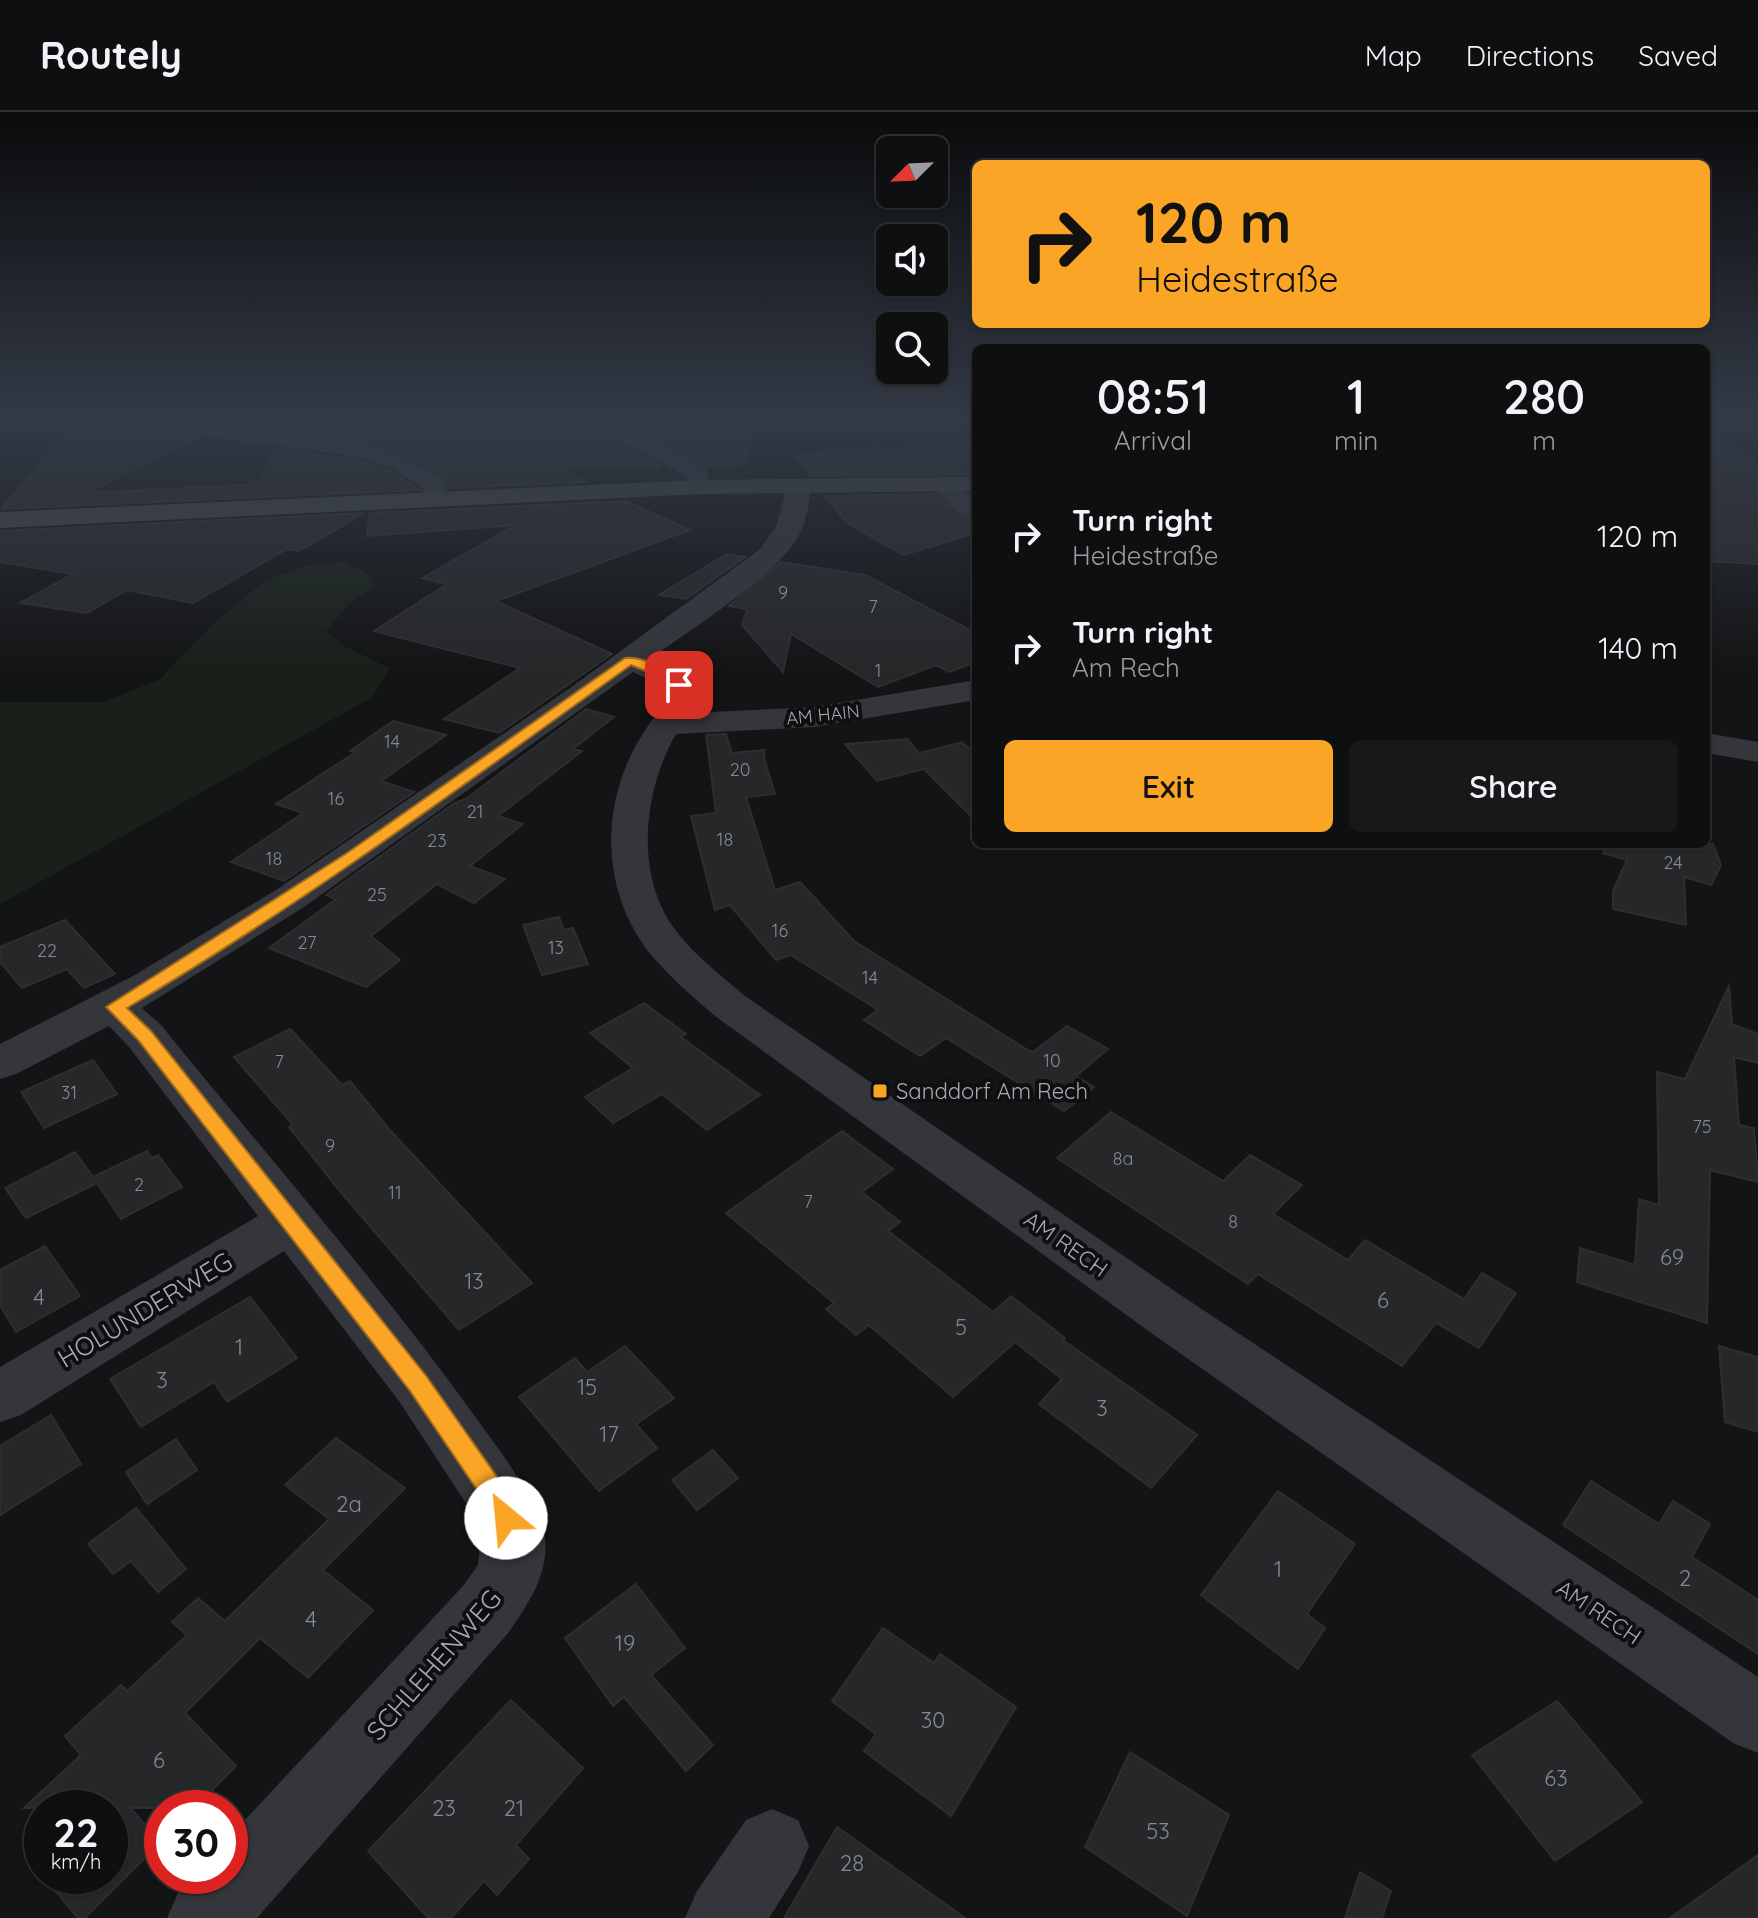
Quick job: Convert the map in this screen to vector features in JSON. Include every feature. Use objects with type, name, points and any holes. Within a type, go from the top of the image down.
[{"type":"street","points":[[0,520],[369,501]]},
{"type":"street","points":[[0,1063],[115,1007],[193,962],[353,857],[755,567],[777,547],[791,525],[796,501]]},
{"type":"street","name":"AM RECH","points":[[630,660],[667,675],[679,685],[685,696],[647,758],[632,807],[629,857],[636,891],[649,923],[682,962],[730,1006],[1152,1305],[1613,1623],[1758,1718]]},
{"type":"street","name":"AM HAIN","points":[[668,724],[814,717],[968,701]]},
{"type":"street","points":[[1710,744],[1758,752]]},
{"type":"street","name":"SCHLEHENWEG","points":[[115,1007],[145,1036],[419,1384],[498,1499],[513,1537],[509,1576],[486,1609],[206,1918]]},
{"type":"street","name":"HOLUNDERWEG","points":[[0,1397],[290,1222]]},
{"type":"street","points":[[724,1918],[772,1846]]},
{"type":"shaded area","points":[[345,562],[370,575],[375,585],[349,604],[326,631],[344,646],[390,668],[371,698],[0,904],[0,702],[104,702],[160,679],[212,625],[266,580],[311,565]]},
{"type":"building","points":[[8,501],[171,501],[1,509]]},
{"type":"building","points":[[627,501],[690,530],[496,601],[612,654],[499,733],[444,719],[520,668],[374,631],[447,584],[422,578],[516,525],[367,536],[370,513]]},
{"type":"building","points":[[829,501],[943,501],[956,514],[972,522],[972,534],[903,555],[846,522]]},
{"type":"building","points":[[1710,501],[1758,501],[1758,564],[1710,561]]},
{"type":"building","points":[[364,513],[299,551],[287,549],[193,603],[127,590],[87,613],[20,603],[73,574],[0,562],[0,531]]},
{"type":"building","points":[[727,554],[745,557],[686,599],[659,595]]},
{"type":"building","points":[[781,562],[865,575],[972,631],[972,663],[949,672],[936,665],[878,687],[791,634],[783,672],[742,625],[747,609],[729,606]]},
{"type":"building","points":[[586,709],[614,717],[573,749],[582,751],[498,816],[523,824],[470,866],[505,879],[474,903],[437,884],[371,936],[400,960],[366,987],[269,948],[336,899],[326,895],[453,804],[467,798]]},
{"type":"building","points":[[393,721],[446,735],[381,781],[414,792],[284,881],[231,862],[303,813],[276,804],[356,752],[350,751]]},
{"type":"building","points":[[726,734],[732,753],[765,750],[764,758],[775,794],[746,797],[775,890],[800,882],[854,941],[1026,1049],[1033,1052],[1067,1026],[1108,1049],[1076,1076],[1094,1087],[1064,1111],[946,1038],[920,1056],[864,1020],[878,1010],[791,955],[776,960],[730,905],[715,910],[691,816],[716,813],[706,735]]},
{"type":"building","points":[[907,739],[919,753],[962,742],[972,751],[972,817],[924,769],[877,781],[845,744]]},
{"type":"building","points":[[1713,844],[1721,865],[1711,885],[1684,877],[1686,925],[1613,909],[1613,891],[1627,860],[1603,853],[1604,848],[1710,848]]},
{"type":"building","points":[[559,917],[564,930],[573,928],[588,964],[542,975],[523,925]]},
{"type":"building","points":[[65,920],[115,974],[84,988],[67,969],[22,988],[0,962],[0,947]]},
{"type":"building","points":[[1729,986],[1732,1024],[1758,1034],[1758,1063],[1734,1057],[1739,1125],[1754,1128],[1758,1182],[1710,1170],[1707,1323],[1577,1282],[1580,1248],[1635,1265],[1639,1199],[1659,1205],[1657,1072],[1685,1079]]},
{"type":"building","points":[[644,1003],[686,1034],[681,1037],[760,1095],[707,1130],[662,1094],[613,1123],[585,1097],[633,1068],[590,1033]]},
{"type":"building","points":[[290,1029],[342,1085],[350,1081],[389,1129],[532,1283],[459,1330],[339,1190],[289,1127],[293,1125],[234,1057]]},
{"type":"building","points":[[93,1060],[117,1094],[44,1128],[21,1092]]},
{"type":"building","points":[[1111,1112],[1223,1181],[1250,1155],[1302,1185],[1273,1214],[1348,1260],[1365,1240],[1464,1299],[1482,1273],[1516,1293],[1479,1348],[1436,1323],[1402,1366],[1258,1274],[1248,1284],[1057,1158]]},
{"type":"building","points":[[842,1131],[893,1169],[862,1192],[900,1222],[888,1231],[993,1312],[1011,1296],[1065,1338],[1063,1340],[1197,1435],[1151,1488],[1039,1404],[1062,1379],[1015,1342],[953,1397],[869,1325],[856,1335],[826,1309],[834,1303],[726,1213]]},
{"type":"building","points":[[147,1151],[152,1158],[158,1155],[182,1187],[121,1219],[97,1183],[26,1218],[5,1188],[75,1152],[93,1177]]},
{"type":"building","points":[[45,1246],[80,1296],[16,1332],[0,1305],[0,1270]]},
{"type":"building","points":[[250,1297],[297,1358],[227,1402],[214,1382],[141,1427],[110,1379]]},
{"type":"building","points":[[625,1346],[674,1398],[636,1424],[657,1448],[599,1491],[519,1397],[575,1358],[587,1372]]},
{"type":"building","points":[[1719,1346],[1758,1357],[1758,1432],[1725,1422]]},
{"type":"building","points":[[51,1415],[81,1464],[0,1515],[0,1446]]},
{"type":"building","points":[[336,1438],[405,1488],[323,1570],[373,1610],[308,1678],[260,1638],[185,1713],[236,1766],[212,1790],[144,1790],[144,1808],[130,1808],[144,1823],[144,1859],[128,1875],[128,1790],[43,1790],[81,1755],[65,1736],[121,1685],[127,1691],[187,1635],[172,1622],[198,1598],[225,1621],[329,1519],[285,1485]]},
{"type":"building","points":[[176,1439],[197,1470],[147,1504],[126,1472]]},
{"type":"building","points":[[713,1450],[738,1478],[697,1510],[672,1480]]},
{"type":"building","points":[[1591,1481],[1659,1524],[1673,1501],[1710,1524],[1692,1557],[1758,1600],[1758,1654],[1563,1525]]},
{"type":"building","points":[[1278,1491],[1355,1544],[1307,1614],[1325,1628],[1298,1669],[1201,1595]]},
{"type":"building","points":[[136,1508],[186,1569],[158,1592],[131,1561],[113,1574],[88,1544]]},
{"type":"building","points":[[636,1584],[685,1648],[651,1675],[713,1745],[686,1771],[624,1697],[613,1706],[565,1638]]},
{"type":"building","points":[[883,1628],[934,1663],[940,1654],[1016,1707],[951,1816],[864,1751],[876,1734],[832,1701]]},
{"type":"building","points":[[511,1700],[583,1768],[516,1845],[529,1859],[497,1895],[484,1881],[451,1918],[428,1918],[368,1851]]},
{"type":"building","points":[[1557,1701],[1642,1802],[1555,1861],[1472,1755]]},
{"type":"building","points":[[1130,1752],[1229,1815],[1187,1916],[1085,1847]]},
{"type":"building","points":[[837,1827],[965,1918],[784,1918]]},
{"type":"building","points":[[1758,1855],[1758,1918],[1670,1918]]},
{"type":"building","points":[[1360,1872],[1391,1891],[1382,1918],[1345,1918]]},
{"type":"building","points":[[58,1894],[109,1894],[85,1918],[78,1918]]},
{"type":"place","name":"Sanddorf Am Rech","points":[[880,1091]]},
{"type":"route","points":[[506,1518],[498,1499],[419,1384],[145,1036],[115,1007],[193,962],[353,857],[630,660],[667,675],[679,685]]}]
